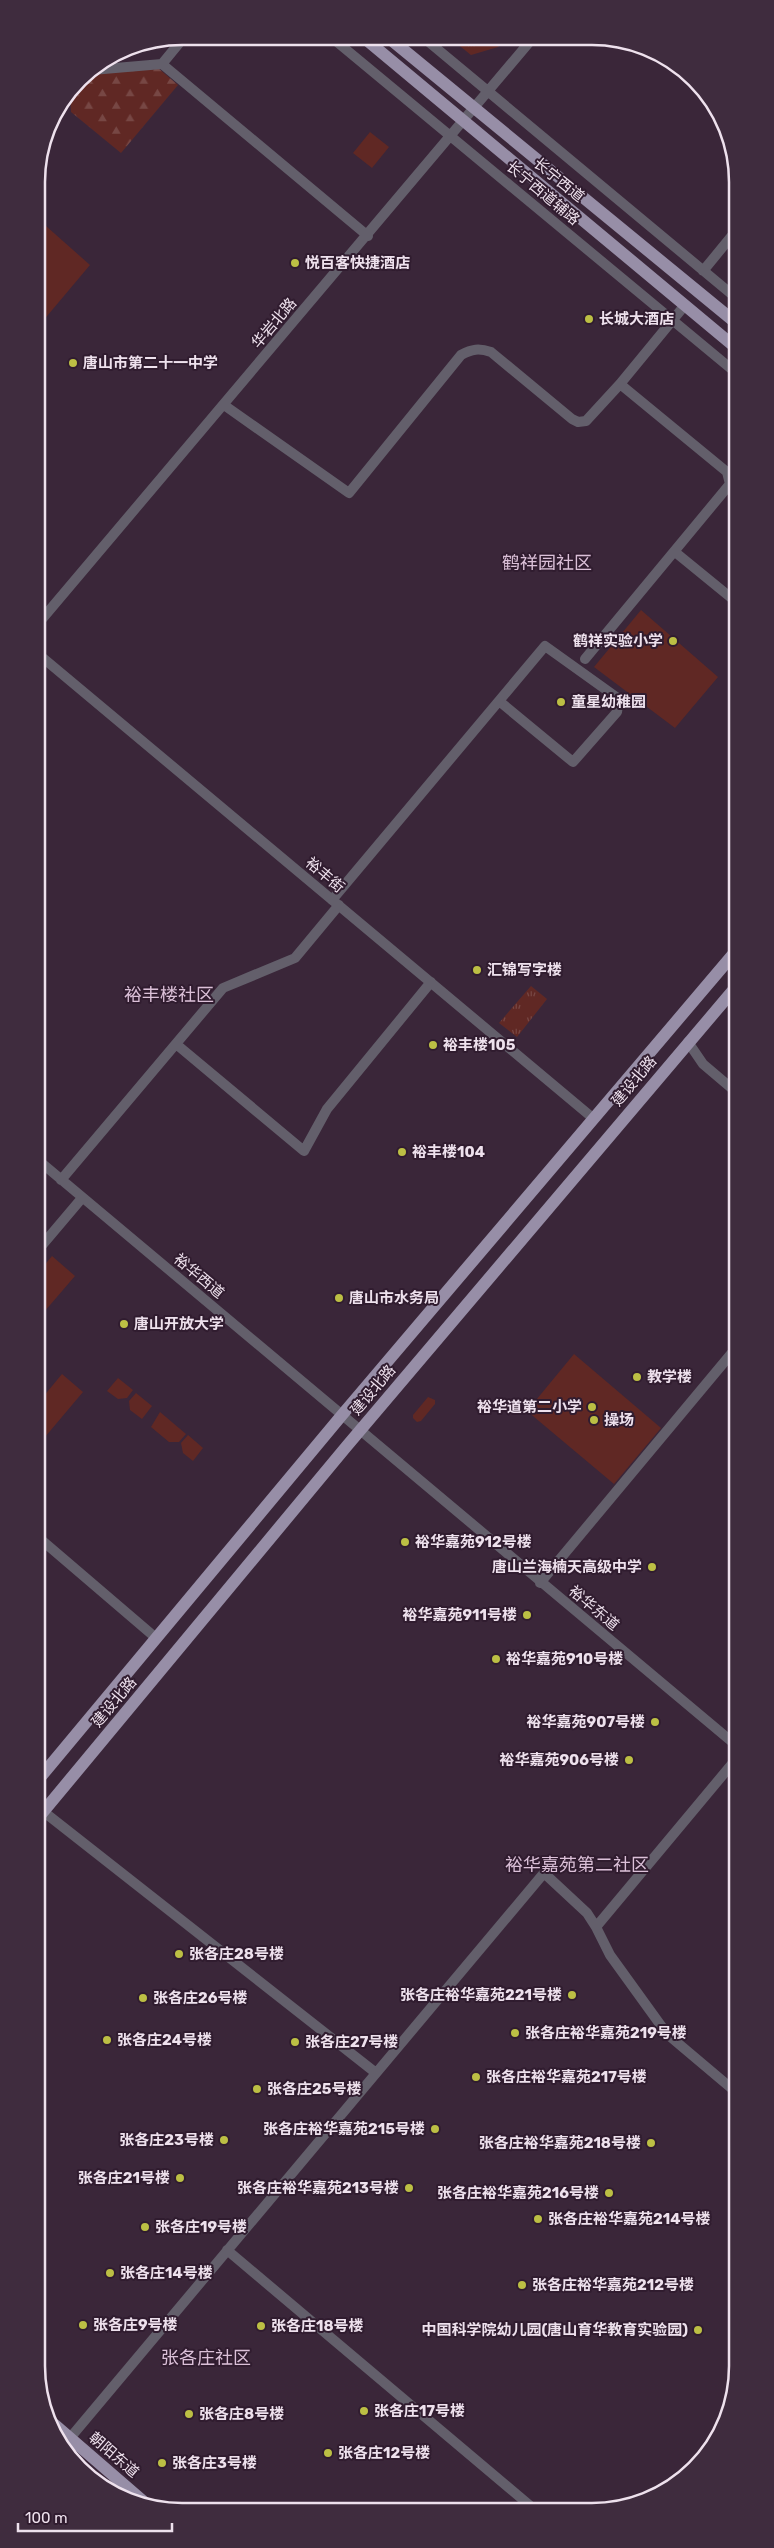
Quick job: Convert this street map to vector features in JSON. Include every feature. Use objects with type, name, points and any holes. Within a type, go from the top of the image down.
[{"type":"main road","name":"长宁西道","points":[[373,45],[729,342]]},
{"type":"main road","name":"长宁西道","points":[[397,45],[729,317]]},
{"type":"main road","name":"建设北路","points":[[45,1772],[342,1415],[729,959]]},
{"type":"main road","name":"建设北路","points":[[45,1810],[360,1431],[729,995]]},
{"type":"main road","name":"朝阳东道","points":[[60,2429],[136,2495]]},
{"type":"street","points":[[162,64],[177,45]]},
{"type":"street","name":"长宁西道辅路","points":[[341,45],[729,367]]},
{"type":"street","points":[[432,45],[729,293]]},
{"type":"street","name":"华岩北路","points":[[45,616],[368,236],[526,45]]},
{"type":"street","points":[[105,69],[162,64],[368,236]]},
{"type":"street","points":[[703,271],[729,239]]},
{"type":"street","points":[[224,405],[349,492],[461,355],[471,350],[481,349],[491,352],[578,422],[586,421],[592,417],[685,306]]},
{"type":"street","points":[[620,384],[727,472],[729,480]]},
{"type":"street","points":[[585,660],[729,485]]},
{"type":"street","points":[[675,552],[729,595]]},
{"type":"street","points":[[62,1180],[223,988],[295,958],[335,902],[498,701],[545,646],[619,699],[617,712],[572,762],[498,701]]},
{"type":"street","name":"裕丰街","points":[[45,660],[594,1119]]},
{"type":"street","points":[[176,1044],[304,1151],[327,1109],[431,982]]},
{"type":"street","points":[[688,1042],[704,1064],[729,1086]]},
{"type":"street","name":"裕华西道","points":[[45,1166],[342,1415]]},
{"type":"street","points":[[45,1242],[82,1198]]},
{"type":"street","points":[[540,1583],[729,1356]]},
{"type":"street","name":"裕华东道","points":[[342,1415],[540,1583],[729,1739]]},
{"type":"street","points":[[45,1543],[156,1638]]},
{"type":"street","points":[[596,1927],[729,1768]]},
{"type":"street","points":[[45,1818],[376,2074]]},
{"type":"street","points":[[70,2438],[544,1872],[587,1913],[618,1968],[666,2034],[729,2086]]},
{"type":"street","points":[[227,2250],[527,2503]]},
{"type":"green space","points":[[459,45],[500,45],[498,47],[471,55]]},
{"type":"green space","points":[[158,68],[178,85],[121,153],[71,112],[71,102],[85,85],[98,74]]},
{"type":"green space","points":[[370,132],[389,147],[372,168],[353,153]]},
{"type":"green space","points":[[45,225],[90,265],[45,318]]},
{"type":"green space","points":[[641,610],[718,677],[675,728],[594,667]]},
{"type":"green space","points":[[531,986],[547,999],[517,1037],[499,1023]]},
{"type":"green space","points":[[52,1256],[75,1276],[45,1311],[45,1264]]},
{"type":"green space","name":"操场","points":[[574,1354],[661,1428],[614,1484],[527,1411]]},
{"type":"green space","points":[[62,1374],[83,1392],[45,1437],[45,1395]]},
{"type":"green space","points":[[118,1378],[133,1390],[127,1398],[118,1399],[107,1391]]},
{"type":"green space","points":[[136,1393],[152,1406],[142,1419],[130,1410],[129,1401]]},
{"type":"green space","points":[[428,1397],[435,1400],[435,1404],[421,1421],[417,1422],[413,1415]]},
{"type":"green space","points":[[160,1412],[186,1434],[179,1442],[169,1442],[151,1427]]},
{"type":"green space","points":[[188,1435],[203,1448],[193,1461],[183,1453],[181,1443]]},
{"type":"place","name":"悦百客快捷酒店","points":[[295,263]]},
{"type":"place","name":"长城大酒店","points":[[589,319]]},
{"type":"place","name":"唐山市第二十一中学","points":[[73,363]]},
{"type":"place","name":"鹤祥实验小学","points":[[673,641]]},
{"type":"place","name":"童星幼稚园","points":[[561,702]]},
{"type":"place","name":"汇锦写字楼","points":[[477,970]]},
{"type":"place","name":"裕丰楼105","points":[[433,1045]]},
{"type":"place","name":"裕丰楼104","points":[[402,1152]]},
{"type":"place","name":"唐山市水务局","points":[[339,1298]]},
{"type":"place","name":"唐山开放大学","points":[[124,1324]]},
{"type":"place","name":"教学楼","points":[[637,1377]]},
{"type":"place","name":"裕华道第二小学","points":[[592,1407]]},
{"type":"place","name":"操场","points":[[594,1420]]},
{"type":"place","name":"裕华嘉苑912号楼","points":[[405,1542]]},
{"type":"place","name":"唐山兰海楠天高级中学","points":[[652,1567]]},
{"type":"place","name":"裕华嘉苑911号楼","points":[[527,1615]]},
{"type":"place","name":"裕华嘉苑910号楼","points":[[496,1659]]},
{"type":"place","name":"裕华嘉苑907号楼","points":[[655,1722]]},
{"type":"place","name":"裕华嘉苑906号楼","points":[[629,1760]]},
{"type":"place","name":"张各庄28号楼","points":[[179,1954]]},
{"type":"place","name":"张各庄裕华嘉苑221号楼","points":[[572,1995]]},
{"type":"place","name":"张各庄26号楼","points":[[143,1998]]},
{"type":"place","name":"张各庄裕华嘉苑219号楼","points":[[515,2033]]},
{"type":"place","name":"张各庄24号楼","points":[[107,2040]]},
{"type":"place","name":"张各庄27号楼","points":[[295,2042]]},
{"type":"place","name":"张各庄裕华嘉苑217号楼","points":[[476,2077]]},
{"type":"place","name":"张各庄25号楼","points":[[257,2089]]},
{"type":"place","name":"张各庄裕华嘉苑215号楼","points":[[435,2129]]},
{"type":"place","name":"张各庄23号楼","points":[[224,2140]]},
{"type":"place","name":"张各庄裕华嘉苑218号楼","points":[[651,2143]]},
{"type":"place","name":"张各庄21号楼","points":[[180,2178]]},
{"type":"place","name":"张各庄裕华嘉苑213号楼","points":[[409,2188]]},
{"type":"place","name":"张各庄裕华嘉苑216号楼","points":[[609,2193]]},
{"type":"place","name":"张各庄裕华嘉苑214号楼","points":[[538,2219]]},
{"type":"place","name":"张各庄19号楼","points":[[145,2227]]},
{"type":"place","name":"张各庄14号楼","points":[[110,2273]]},
{"type":"place","name":"张各庄裕华嘉苑212号楼","points":[[522,2285]]},
{"type":"place","name":"张各庄9号楼","points":[[83,2325]]},
{"type":"place","name":"张各庄18号楼","points":[[261,2326]]},
{"type":"place","name":"中国科学院幼儿园(唐山育华教育实验园)","points":[[698,2330]]},
{"type":"place","name":"张各庄17号楼","points":[[364,2411]]},
{"type":"place","name":"张各庄8号楼","points":[[189,2414]]},
{"type":"place","name":"张各庄12号楼","points":[[328,2453]]},
{"type":"place","name":"张各庄3号楼","points":[[162,2463]]},
{"type":"district","name":"鹤祥园社区","points":[[547,563]]},
{"type":"district","name":"裕丰楼社区","points":[[169,995]]},
{"type":"district","name":"裕华嘉苑第二社区","points":[[577,1865]]},
{"type":"district","name":"张各庄社区","points":[[206,2358]]}]
